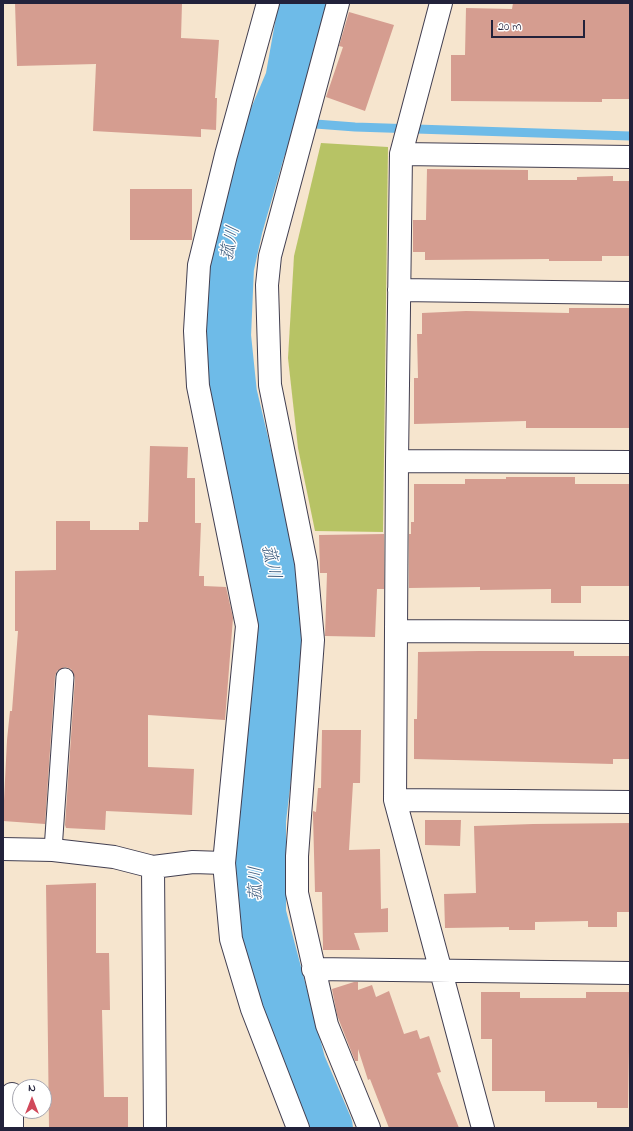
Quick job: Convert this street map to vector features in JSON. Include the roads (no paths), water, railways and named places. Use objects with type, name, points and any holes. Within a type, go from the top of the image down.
[{"type":"street","points":[[268,3],[226,155],[199,265],[195,331],[198,386],[247,626],[224,863],[231,939],[252,1009],[298,1128]]},
{"type":"street","points":[[338,3],[270,256],[267,285],[270,384],[306,563],[313,640],[296,856],[296,893],[327,1025],[369,1128]]},
{"type":"street","points":[[441,3],[402,154],[397,461],[396,800],[483,1128]]},
{"type":"street","points":[[402,154],[630,157]]},
{"type":"street","points":[[399,290],[630,292]]},
{"type":"street","points":[[397,461],[630,462]]},
{"type":"street","points":[[396,631],[630,632]]},
{"type":"street","points":[[396,800],[630,802]]},
{"type":"street","points":[[3,849],[53,850],[114,857],[153,867],[193,862],[224,863]]},
{"type":"street","points":[[153,867],[155,1128]]},
{"type":"street","points":[[313,969],[630,973]]},
{"type":"lane","points":[[53,850],[65,677]]},
{"type":"waterway","name":"菰川","points":[[307,3],[293,81],[276,121],[259,143],[235,226],[226,267],[223,336],[229,394],[275,587],[277,661],[258,820],[258,914],[298,1065],[325,1128]]},
{"type":"waterway","points":[[276,121],[355,127],[630,136]]}]
